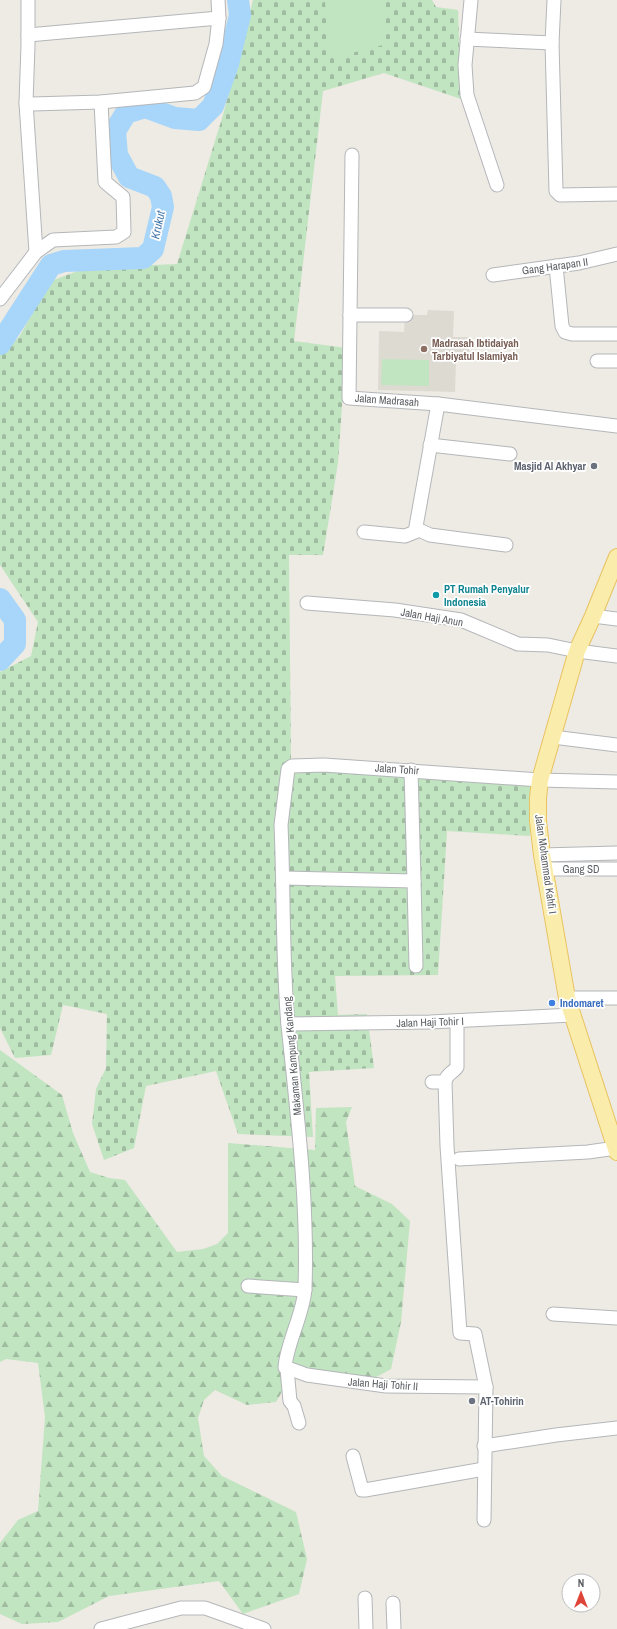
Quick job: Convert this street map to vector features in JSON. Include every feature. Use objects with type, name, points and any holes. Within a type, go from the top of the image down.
[{"type":"main road","name":"Jalan Mohammad Kahfi I","points":[[616,1150],[567,998],[538,821],[538,798],[540,780],[577,651],[617,557]]},
{"type":"street","points":[[28,0],[26,103],[36,252]]},
{"type":"street","points":[[26,103],[101,102],[195,93],[204,87],[216,44],[219,18],[218,0]]},
{"type":"street","points":[[471,0],[465,65],[467,95],[497,185]]},
{"type":"street","points":[[554,0],[552,43],[556,191],[560,195],[617,194]]},
{"type":"street","points":[[28,35],[219,18]]},
{"type":"street","points":[[467,38],[552,43]]},
{"type":"street","points":[[0,299],[36,252],[53,240],[116,237],[124,232],[123,197],[104,182],[101,102]]},
{"type":"street","name":"Jalan Madrasah","points":[[352,155],[349,398],[438,404],[617,426]]},
{"type":"street","name":"Gang Harapan II","points":[[493,275],[591,261],[617,254]]},
{"type":"street","points":[[556,266],[562,326],[565,332],[572,334],[617,334]]},
{"type":"street","points":[[350,315],[406,315]]},
{"type":"street","points":[[597,361],[617,361]]},
{"type":"street","points":[[364,532],[405,536],[415,532],[417,529],[438,404]]},
{"type":"street","points":[[430,445],[510,454]]},
{"type":"street","points":[[417,529],[430,535],[506,545]]},
{"type":"street","name":"Jalan Haji Anun","points":[[307,603],[395,610],[461,620],[518,644],[548,645],[577,651],[617,656]]},
{"type":"street","points":[[593,616],[617,619]]},
{"type":"street","points":[[553,737],[617,745]]},
{"type":"street","name":"Jalan Tohir","points":[[285,803],[286,775],[288,769],[292,766],[324,765],[540,780],[617,782]]},
{"type":"street","points":[[411,770],[416,966]]},
{"type":"street","name":"Makaman Kampung Kandang","points":[[285,803],[281,825],[288,1024],[303,1186],[305,1237],[305,1290],[285,1366],[286,1369]]},
{"type":"street","points":[[544,862],[617,853]]},
{"type":"street","name":"Gang SD","points":[[544,862],[617,869]]},
{"type":"street","points":[[284,878],[414,881]]},
{"type":"street","points":[[567,998],[617,998]]},
{"type":"street","name":"Jalan Haji Tohir I","points":[[288,1024],[456,1021],[572,1015]]},
{"type":"street","points":[[456,1021],[457,1067],[439,1082],[447,1146],[460,1333],[475,1334],[486,1387],[484,1520]]},
{"type":"street","points":[[459,1159],[616,1150]]},
{"type":"street","points":[[248,1286],[305,1290]]},
{"type":"street","points":[[553,1314],[617,1318]]},
{"type":"street","points":[[286,1369],[290,1401],[294,1406],[299,1423]]},
{"type":"street","name":"Jalan Haji Tohir II","points":[[286,1369],[307,1375],[386,1386],[486,1387]]},
{"type":"street","points":[[484,1449],[556,1435],[617,1428]]},
{"type":"street","points":[[353,1456],[362,1490],[484,1469]]},
{"type":"street","points":[[365,1598],[366,1629]]},
{"type":"street","points":[[392,1603],[394,1629]]},
{"type":"street","points":[[100,1629],[181,1608],[205,1608],[264,1629]]},
{"type":"shaded area","name":"Madrasah Ibtidaiyah Tarbiyatul Islamiyah","points":[[428,310],[454,311],[453,337],[469,337],[469,360],[456,360],[455,392],[378,390],[379,331],[404,332],[405,315],[427,315]]},
{"type":"green space","points":[[253,0],[432,0],[436,7],[458,10],[461,99],[384,73],[323,91],[294,341],[346,348],[338,463],[323,555],[289,555],[291,764],[531,777],[530,836],[447,831],[438,975],[335,976],[338,1015],[367,1014],[374,1068],[309,1072],[313,1137],[238,1134],[216,1071],[146,1086],[134,1148],[104,1160],[92,1124],[96,1089],[106,1068],[107,1014],[63,1005],[51,1055],[15,1058],[0,1028],[0,672],[31,656],[38,622],[0,565],[0,355],[19,337],[51,281],[86,268],[177,264],[223,115]]},
{"type":"green space","points":[[325,0],[380,0],[387,44],[328,59]]},
{"type":"green space","points":[[382,359],[429,360],[429,386],[381,385]]},
{"type":"green space","points":[[0,1050],[62,1095],[73,1133],[90,1172],[109,1178],[125,1180],[177,1252],[203,1249],[217,1244],[228,1233],[228,1143],[315,1150],[316,1108],[352,1107],[346,1122],[355,1186],[392,1204],[410,1221],[401,1322],[391,1369],[360,1386],[291,1368],[283,1390],[276,1402],[247,1405],[215,1390],[204,1400],[198,1418],[204,1456],[222,1476],[296,1512],[307,1559],[299,1594],[243,1614],[219,1581],[109,1596],[58,1622],[22,1624],[0,1614],[0,1543],[18,1520],[38,1511],[45,1417],[38,1363],[6,1359],[0,1362]]},
{"type":"waterway","name":"Krukut","points":[[0,344],[51,265],[64,261],[143,258],[153,249],[163,207],[161,196],[155,187],[129,177],[117,155],[115,131],[126,113],[145,107],[175,118],[199,120],[213,106],[228,64],[240,15],[238,0]]},
{"type":"waterway","name":"Krukut","points":[[0,599],[15,620],[15,644],[0,660]]},
{"type":"place","name":"Madrasah Ibtidaiyah Tarbiyatul Islamiyah","points":[[424,349]]},
{"type":"place","name":"Masjid Al Akhyar","points":[[594,466]]},
{"type":"place","name":"PT Rumah Penyalur Indonesia","points":[[436,595]]},
{"type":"place","name":"Indomaret","points":[[552,1003]]},
{"type":"place","name":"AT-Tohirin","points":[[472,1401]]}]
